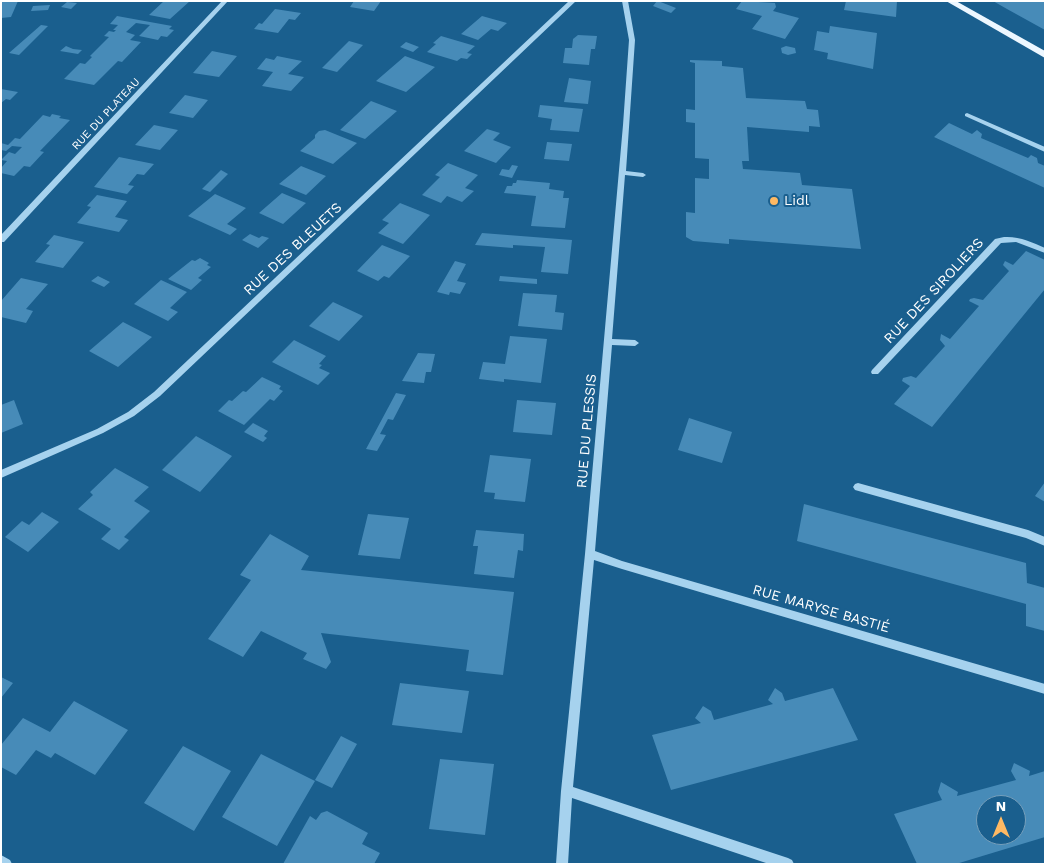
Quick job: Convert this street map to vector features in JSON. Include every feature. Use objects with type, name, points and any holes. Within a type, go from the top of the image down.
[{"type":"main road","points":[[950,1],[1045,56]]},
{"type":"street","name":"RUE DU PLATEAU","points":[[1,240],[225,1]]},
{"type":"street","name":"RUE DES BLEUETS","points":[[1,474],[100,431],[131,414],[157,394],[573,1]]},
{"type":"street","name":"RUE DU PLESSIS","points":[[562,864],[567,791],[590,554],[632,40],[625,1]]},
{"type":"street","points":[[967,115],[1045,150]]},
{"type":"street","points":[[622,173],[643,175]]},
{"type":"street","name":"RUE DES SIROLIERS","points":[[876,372],[998,241],[1004,239],[1018,240],[1045,251]]},
{"type":"street","points":[[608,342],[634,343]]},
{"type":"street","points":[[858,487],[1044,538]]},
{"type":"street","name":"RUE MARYSE BASTIÉ","points":[[590,554],[1045,689]]},
{"type":"street","points":[[567,791],[788,864]]},
{"type":"street","points":[[1,860],[6,864]]},
{"type":"building","points":[[1,1],[18,1],[11,17],[1,18]]},
{"type":"building","points":[[164,1],[190,1],[170,19],[149,15]]},
{"type":"building","points":[[354,1],[381,1],[374,11],[350,7]]},
{"type":"building","points":[[657,1],[676,8],[671,13],[653,6]]},
{"type":"building","points":[[742,1],[775,3],[776,7],[773,11],[799,18],[785,39],[752,29],[762,16],[736,9]]},
{"type":"building","points":[[846,1],[897,1],[896,17],[844,10]]},
{"type":"building","points":[[993,1],[1045,1],[1045,30],[1007,9]]},
{"type":"building","points":[[67,2],[77,3],[71,9],[61,7]]},
{"type":"building","points":[[50,5],[48,10],[31,11],[33,6]]},
{"type":"building","points":[[275,9],[301,13],[295,20],[289,19],[278,33],[254,29],[259,23],[262,24]]},
{"type":"building","points":[[117,16],[172,26],[169,29],[174,30],[167,37],[161,36],[158,40],[139,36],[150,25],[136,23],[126,32],[135,35],[130,40],[141,42],[122,62],[118,61],[94,85],[64,79],[80,63],[85,64],[92,57],[90,56],[109,37],[104,36],[109,31],[114,32],[116,30],[113,30],[118,25],[110,24]]},
{"type":"building","points":[[482,16],[507,23],[498,31],[491,29],[478,40],[461,34]]},
{"type":"building","points":[[41,25],[48,26],[19,55],[9,53]]},
{"type":"building","points":[[830,26],[877,33],[873,69],[827,59],[828,53],[814,50],[817,31],[829,33]]},
{"type":"building","points":[[578,35],[597,36],[595,49],[591,49],[589,65],[563,63],[565,48],[572,48],[573,39]]},
{"type":"building","points":[[441,36],[475,46],[467,53],[472,54],[467,59],[461,58],[457,61],[427,52],[436,44],[433,43]]},
{"type":"building","points":[[349,41],[363,45],[337,72],[322,68]]},
{"type":"building","points":[[406,42],[419,47],[413,52],[400,47]]},
{"type":"building","points":[[66,46],[82,50],[78,54],[60,51]]},
{"type":"building","points":[[786,46],[795,48],[796,53],[788,55],[782,53],[781,48]]},
{"type":"building","points":[[212,51],[237,56],[219,77],[193,73]]},
{"type":"building","points":[[277,56],[302,61],[288,74],[304,77],[291,91],[262,86],[273,72],[257,69],[266,58],[274,60]]},
{"type":"building","points":[[405,56],[435,67],[406,92],[376,81]]},
{"type":"building","points":[[690,60],[722,61],[722,66],[743,68],[746,98],[805,101],[807,109],[818,110],[820,127],[809,126],[809,132],[747,127],[749,161],[742,161],[743,169],[800,173],[802,185],[852,189],[861,249],[729,239],[729,244],[693,241],[686,237],[686,212],[695,213],[695,178],[709,179],[709,159],[695,158],[695,123],[686,122],[686,109],[695,110],[695,63],[690,62]]},
{"type":"building","points":[[569,78],[591,81],[588,104],[564,102]]},
{"type":"building","points":[[1,89],[18,92],[10,100],[6,99],[1,103]]},
{"type":"building","points":[[185,95],[208,100],[193,118],[169,113]]},
{"type":"building","points":[[371,101],[397,111],[365,139],[340,130]]},
{"type":"building","points":[[540,105],[583,109],[579,132],[550,130],[552,119],[538,117]]},
{"type":"building","points":[[52,114],[61,116],[59,118],[70,120],[40,151],[44,152],[30,167],[24,166],[14,176],[1,173],[1,168],[7,161],[1,160],[9,152],[15,154],[22,147],[12,146],[6,151],[1,150],[1,143],[8,145],[15,138],[20,139],[43,115],[50,117]]},
{"type":"building","points":[[949,123],[972,134],[977,130],[982,134],[981,138],[1028,158],[1031,155],[1037,158],[1038,163],[1045,166],[1045,188],[934,137]]},
{"type":"building","points":[[154,125],[178,130],[160,150],[135,145]]},
{"type":"building","points":[[487,129],[500,133],[493,140],[511,147],[496,163],[464,151]]},
{"type":"building","points":[[325,130],[357,143],[333,164],[300,151],[315,138],[319,131]]},
{"type":"building","points":[[547,142],[572,144],[569,161],[544,159]]},
{"type":"building","points":[[119,157],[154,164],[144,175],[137,174],[128,185],[134,186],[127,194],[94,187]]},
{"type":"building","points":[[448,163],[478,175],[465,188],[474,191],[462,202],[447,196],[441,203],[422,195],[440,177],[435,175]]},
{"type":"building","points":[[512,165],[518,166],[512,178],[499,175],[502,169],[509,170]]},
{"type":"building","points":[[301,166],[326,176],[306,195],[279,184]]},
{"type":"building","points":[[221,170],[228,174],[210,192],[202,189]]},
{"type":"building","points":[[517,180],[550,183],[549,189],[564,191],[563,198],[569,198],[565,228],[531,226],[536,196],[504,193],[507,186],[512,186]]},
{"type":"building","points":[[282,193],[306,203],[283,224],[259,213]]},
{"type":"building","points":[[215,194],[246,208],[227,224],[237,229],[230,235],[188,216]]},
{"type":"building","points":[[97,195],[127,201],[115,217],[128,220],[119,232],[77,223],[91,207],[87,206]]},
{"type":"building","points":[[400,203],[430,215],[403,244],[378,233],[389,223],[382,220]]},
{"type":"building","points":[[482,233],[572,240],[568,274],[541,272],[545,247],[513,245],[513,248],[475,245]]},
{"type":"building","points":[[250,234],[259,238],[262,236],[269,238],[258,248],[242,240]]},
{"type":"building","points":[[54,235],[84,242],[63,268],[35,262],[50,245],[46,244]]},
{"type":"building","points":[[382,245],[410,256],[389,278],[384,276],[378,281],[357,271]]},
{"type":"building","points":[[1026,251],[1045,260],[1045,289],[932,427],[894,404],[910,386],[902,381],[903,378],[911,376],[916,378],[945,346],[940,340],[941,334],[950,339],[979,306],[969,301],[970,299],[983,300],[1009,271],[1003,265],[1005,261],[1013,265]]},
{"type":"building","points":[[200,258],[209,263],[207,265],[211,267],[198,278],[202,280],[191,290],[168,279],[192,260],[195,261]]},
{"type":"building","points":[[455,261],[466,264],[457,281],[466,283],[460,294],[450,292],[449,295],[437,292]]},
{"type":"building","points":[[98,276],[110,282],[104,287],[91,281]]},
{"type":"building","points":[[500,276],[537,279],[537,284],[499,281]]},
{"type":"building","points":[[21,278],[48,284],[26,309],[33,311],[26,323],[1,317],[1,301]]},
{"type":"building","points":[[161,280],[187,292],[170,308],[178,312],[168,321],[134,304]]},
{"type":"building","points":[[523,293],[557,295],[555,312],[564,313],[562,330],[518,326]]},
{"type":"building","points":[[333,302],[363,316],[339,341],[309,326]]},
{"type":"building","points":[[123,322],[152,337],[118,367],[89,351]]},
{"type":"building","points":[[510,336],[547,339],[541,383],[504,379],[504,382],[479,379],[483,362],[505,364]]},
{"type":"building","points":[[294,340],[326,356],[319,364],[322,365],[319,368],[330,373],[318,385],[272,362]]},
{"type":"building","points":[[418,353],[435,354],[431,372],[426,372],[424,383],[402,381]]},
{"type":"building","points":[[262,377],[281,386],[279,389],[283,391],[274,401],[270,399],[244,425],[218,411],[229,400],[232,401],[243,391],[246,392]]},
{"type":"building","points":[[396,393],[406,395],[393,420],[388,419],[380,434],[386,435],[377,451],[366,449]]},
{"type":"building","points":[[14,400],[23,424],[1,433],[1,405]]},
{"type":"building","points":[[517,400],[556,403],[552,435],[513,432]]},
{"type":"building","points":[[689,418],[732,432],[722,463],[678,450]]},
{"type":"building","points":[[253,423],[268,431],[264,436],[267,438],[263,442],[244,432]]},
{"type":"building","points":[[196,436],[232,456],[200,492],[162,470]]},
{"type":"building","points":[[490,455],[531,459],[525,502],[494,499],[495,493],[484,492]]},
{"type":"building","points":[[115,468],[149,487],[134,501],[150,511],[124,537],[129,540],[119,550],[101,539],[111,529],[78,509],[93,495],[90,492]]},
{"type":"building","points":[[1045,482],[1045,502],[1035,496]]},
{"type":"building","points":[[804,504],[1026,563],[1027,583],[1045,588],[1045,631],[1026,626],[1026,604],[797,541]]},
{"type":"building","points":[[42,512],[59,522],[28,552],[5,537],[22,521],[29,525]]},
{"type":"building","points":[[368,514],[409,518],[400,559],[358,555]]},
{"type":"building","points":[[476,530],[524,534],[523,551],[518,550],[514,578],[474,574],[478,546],[473,546]]},
{"type":"building","points":[[270,534],[309,556],[301,570],[514,592],[503,675],[466,671],[469,650],[321,633],[331,662],[326,669],[303,659],[307,653],[261,631],[243,657],[208,639],[251,580],[240,575]]},
{"type":"building","points":[[1,677],[13,683],[1,698]]},
{"type":"building","points":[[400,683],[469,691],[462,733],[392,725]]},
{"type":"building","points":[[775,688],[782,693],[785,701],[833,688],[858,740],[671,790],[652,735],[701,723],[695,718],[703,706],[711,711],[714,720],[773,704],[768,700]]},
{"type":"building","points":[[74,701],[128,730],[95,775],[55,753],[51,758],[36,750],[16,775],[1,767],[1,745],[23,718],[50,732]]},
{"type":"building","points":[[341,736],[357,744],[332,788],[315,780]]},
{"type":"building","points":[[183,746],[231,771],[194,831],[144,803]]},
{"type":"building","points":[[261,754],[315,781],[277,846],[222,817]]},
{"type":"building","points":[[440,759],[494,764],[485,835],[429,829]]},
{"type":"building","points":[[1014,763],[1030,771],[1029,776],[1045,771],[1045,837],[1026,843],[1026,795],[976,795],[976,845],[1019,845],[956,864],[917,864],[894,814],[942,800],[938,792],[941,782],[958,792],[957,796],[1016,780],[1011,771]]},
{"type":"building","points":[[327,811],[368,833],[362,844],[380,853],[374,864],[283,864],[310,816],[316,820],[321,813]]},
{"type":"place","name":"Lidl","points":[[774,201]]}]
